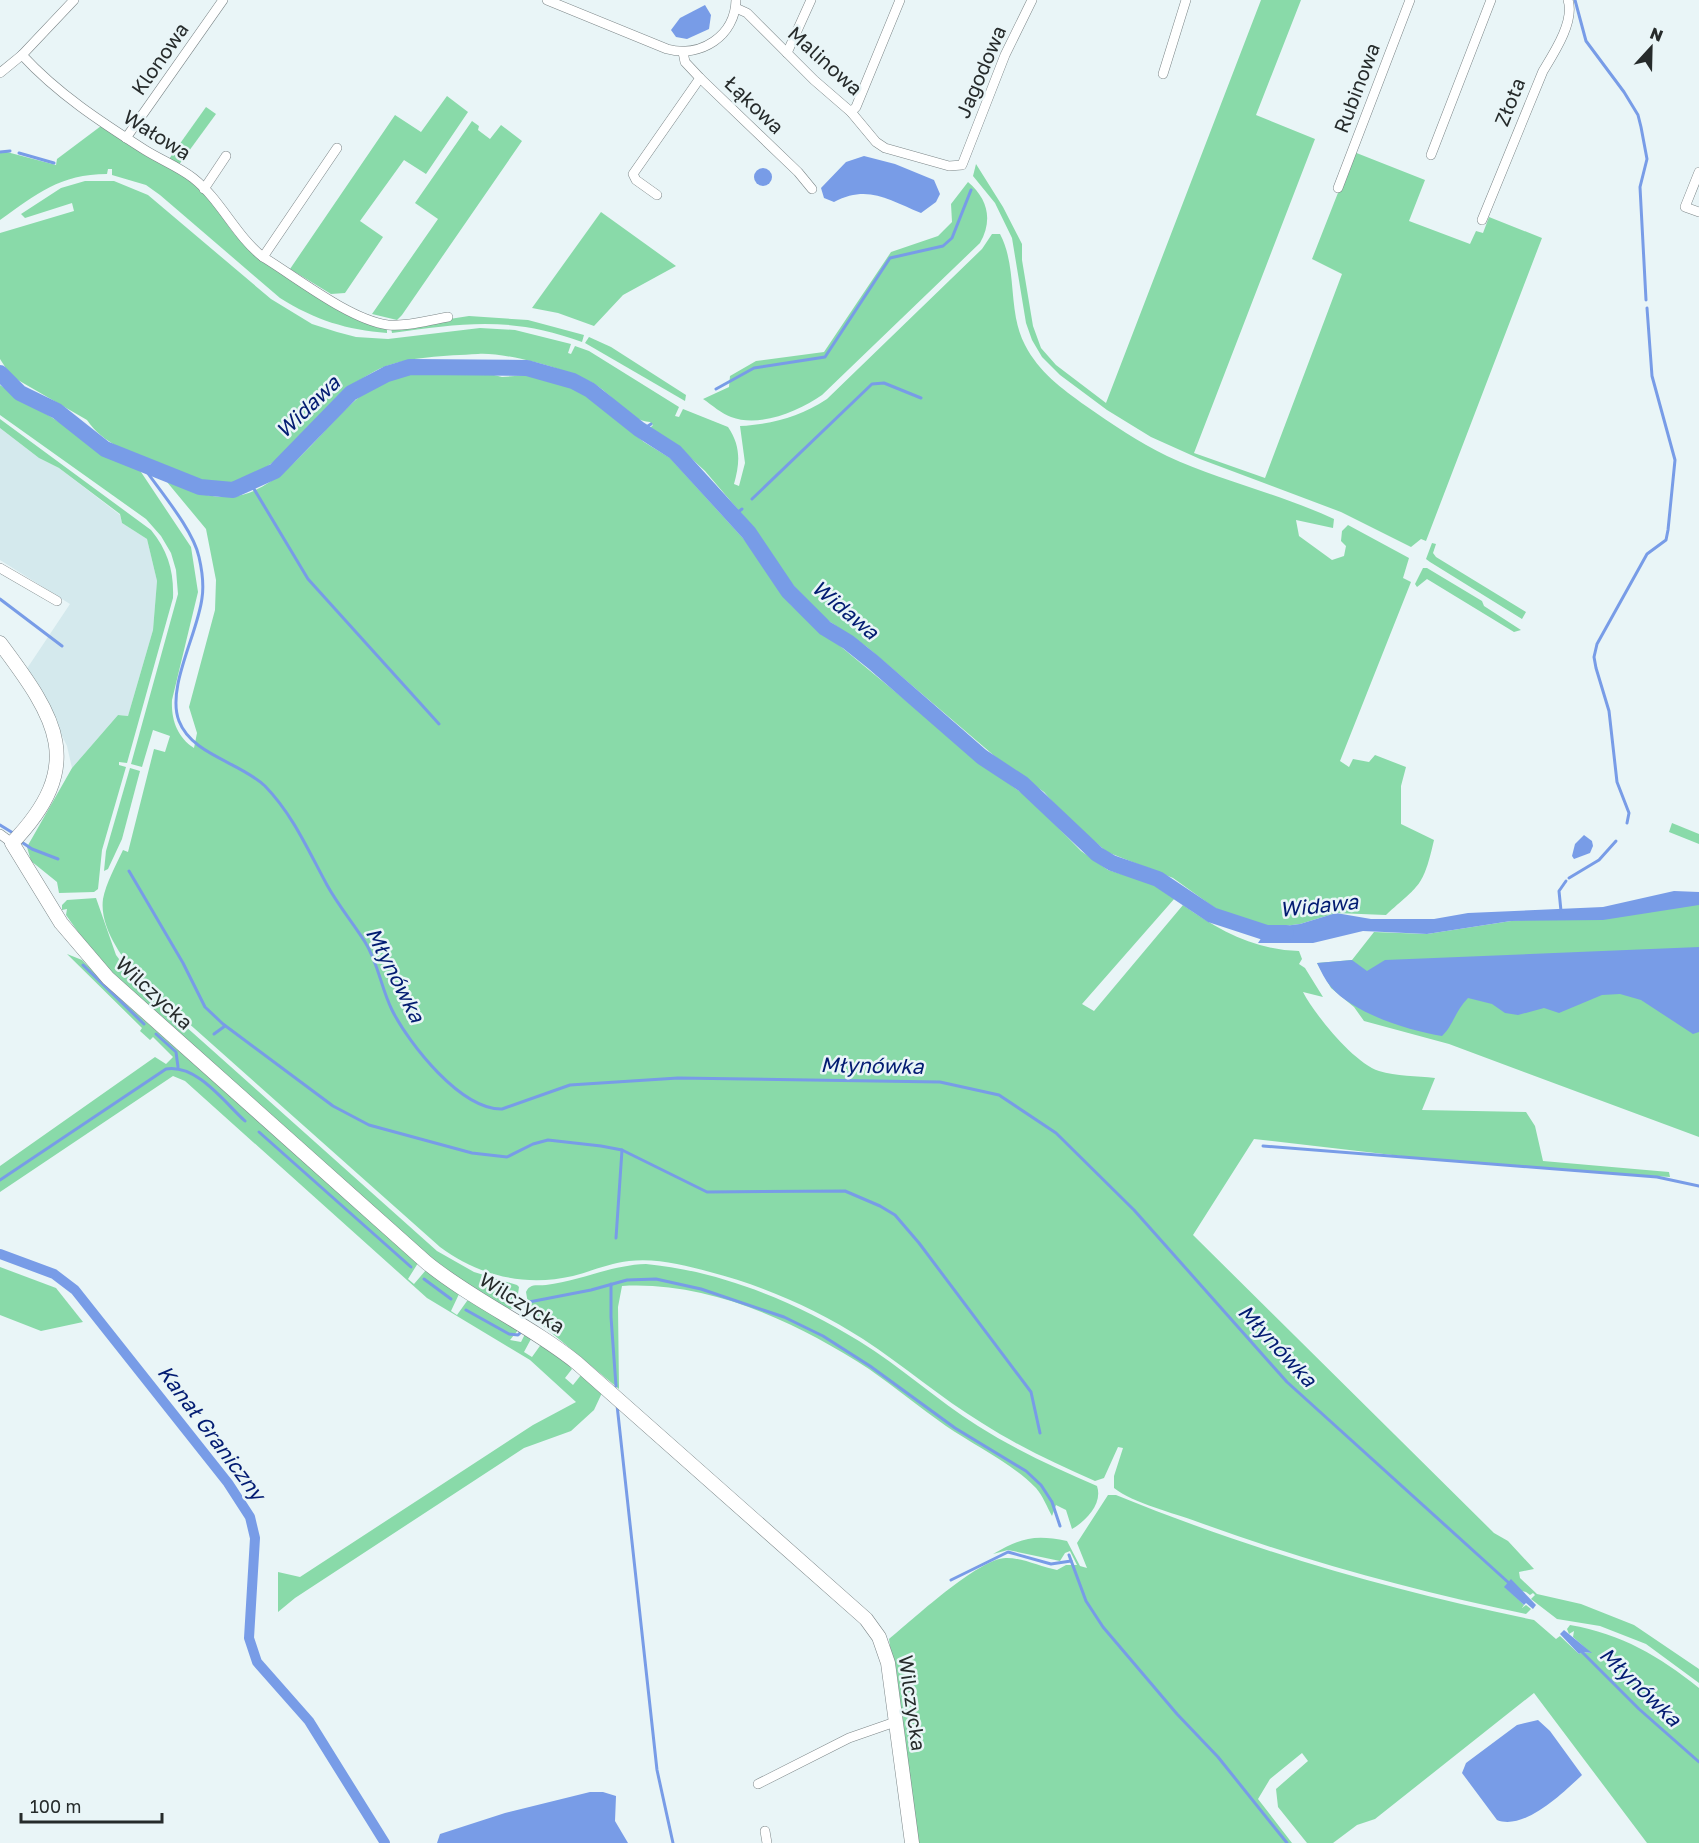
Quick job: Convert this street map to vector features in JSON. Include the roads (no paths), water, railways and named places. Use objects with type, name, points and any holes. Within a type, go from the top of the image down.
[{"type":"street","points":[[0,73],[22,55],[74,0]]},
{"type":"street","name":"Klonowa","points":[[126,138],[223,0]]},
{"type":"street","points":[[547,0],[668,49],[683,52],[700,50],[712,43],[729,25],[736,4]]},
{"type":"street","points":[[787,53],[811,0]]},
{"type":"street","name":"Malinowa","points":[[736,4],[851,112],[856,107],[900,0]]},
{"type":"street","name":"Jagodowa","points":[[851,112],[876,142],[885,148],[949,166],[962,165],[1005,55],[1032,0]]},
{"type":"street","points":[[1164,74],[1186,0]]},
{"type":"street","name":"Rubinowa","points":[[1338,189],[1410,0]]},
{"type":"street","points":[[1431,155],[1491,0]]},
{"type":"street","name":"Złota","points":[[1482,220],[1543,71],[1552,56],[1571,10],[1568,0]]},
{"type":"street","name":"Łąkowa","points":[[683,52],[685,62],[700,78],[806,180],[812,189]]},
{"type":"street","name":"Wałowa","points":[[22,55],[51,85],[126,138],[193,178],[246,241],[263,257],[349,310],[371,320],[390,325],[448,317]]},
{"type":"street","points":[[657,195],[636,180],[633,174],[700,78]]},
{"type":"street","points":[[263,257],[337,148]]},
{"type":"street","points":[[204,189],[226,156]]},
{"type":"street","points":[[1699,172],[1685,207],[1699,212]]},
{"type":"street","points":[[0,568],[57,602]]},
{"type":"street","points":[[0,643],[38,696],[55,739],[58,756],[51,788],[12,843]]},
{"type":"street","name":"Wilczycka","points":[[0,834],[12,843],[67,931],[123,993],[427,1263],[466,1292],[530,1328],[555,1345],[609,1389],[850,1602],[873,1627],[884,1648],[912,1843]]},
{"type":"street","points":[[758,1784],[840,1742],[895,1722]]},
{"type":"street","points":[[765,1831],[767,1843]]},
{"type":"water","points":[[705,5],[711,15],[709,29],[687,39],[676,37],[671,30],[680,18]]},
{"type":"water","points":[[864,156],[895,164],[934,180],[940,194],[936,202],[921,213],[888,199],[868,194],[857,194],[834,202],[824,198],[821,188],[846,162]]},
{"type":"water","points":[[763,168],[769,171],[772,177],[769,183],[763,186],[757,183],[754,177],[757,171]]},
{"type":"water","points":[[1584,835],[1592,841],[1593,846],[1590,853],[1574,859],[1572,856],[1575,844]]},
{"type":"water","points":[[1674,891],[1699,892],[1699,905],[1603,920],[1511,921],[1427,934],[1363,931],[1313,943],[1258,943],[1268,928],[1300,924],[1336,913],[1371,919],[1434,919],[1468,913],[1603,907]]},
{"type":"water","points":[[1699,947],[1699,1032],[1693,1034],[1641,1000],[1620,994],[1602,995],[1559,1013],[1544,1008],[1518,1015],[1505,1013],[1492,1004],[1468,998],[1442,1036],[1429,1034],[1382,1019],[1353,1005],[1331,987],[1317,963],[1352,960],[1367,971],[1385,960]]},
{"type":"water","points":[[1511,1579],[1536,1605],[1533,1609],[1526,1603],[1524,1605],[1504,1587]]},
{"type":"water","points":[[1564,1630],[1592,1653],[1579,1654],[1560,1634]]},
{"type":"water","points":[[1538,1720],[1550,1731],[1582,1775],[1554,1800],[1531,1815],[1508,1822],[1497,1820],[1462,1773],[1466,1763],[1517,1725]]},
{"type":"water","points":[[590,1792],[603,1792],[616,1796],[615,1821],[628,1843],[437,1843],[440,1834],[505,1813]]},
{"type":"waterway","points":[[1575,0],[1586,41],[1624,92],[1638,115],[1641,127],[1647,159],[1640,187],[1646,300]]},
{"type":"waterway","points":[[0,152],[10,151]]},
{"type":"waterway","points":[[19,153],[54,163]]},
{"type":"waterway","points":[[716,389],[754,368],[825,357],[890,258],[943,246],[952,238],[971,190]]},
{"type":"waterway","points":[[1627,823],[1629,813],[1617,782],[1609,711],[1594,657],[1597,644],[1647,554],[1666,540],[1668,530],[1675,460],[1652,376],[1647,308]]},
{"type":"waterway","name":"Widawa","points":[[0,373],[20,393],[57,411],[105,449],[200,487],[233,490],[275,471],[351,393],[387,374],[410,367],[527,368],[573,381],[590,390],[639,429],[675,452],[749,533],[788,591],[825,628],[848,642],[873,662],[982,757],[1023,784],[1097,854],[1112,863],[1158,879],[1212,915],[1267,933],[1286,933]]},
{"type":"waterway","points":[[752,499],[872,384],[884,383],[921,398]]},
{"type":"waterway","points":[[642,430],[651,424]]},
{"type":"waterway","name":"Młynówka","points":[[142,465],[190,534],[196,546],[202,572],[203,593],[177,693],[176,708],[185,733],[205,750],[255,778],[275,797],[299,833],[331,892],[369,950],[388,1002],[400,1024],[423,1057],[454,1087],[470,1099],[486,1106],[502,1109],[570,1085],[678,1078],[940,1082],[999,1095],[1056,1133],[1134,1210],[1287,1382],[1509,1583]]},
{"type":"waterway","points":[[251,484],[308,579],[439,724]]},
{"type":"waterway","points":[[733,516],[742,509]]},
{"type":"waterway","name":"Młynówka","points":[[0,599],[62,646]]},
{"type":"waterway","points":[[0,825],[13,833]]},
{"type":"waterway","points":[[1569,878],[1599,860],[1616,841]]},
{"type":"waterway","points":[[23,843],[58,859]]},
{"type":"waterway","points":[[129,871],[183,963],[205,1007],[223,1024],[333,1106],[369,1125],[472,1153],[507,1157],[533,1144],[548,1140],[601,1146],[622,1150],[707,1192],[845,1191],[895,1215],[919,1243],[1031,1392],[1040,1433]]},
{"type":"waterway","points":[[1561,911],[1559,891],[1566,881]]},
{"type":"waterway","points":[[83,965],[144,1024]]},
{"type":"waterway","points":[[214,1034],[225,1026]]},
{"type":"waterway","points":[[156,1034],[176,1052],[178,1067]]},
{"type":"waterway","points":[[0,1180],[166,1069],[177,1069],[199,1078],[245,1121]]},
{"type":"waterway","points":[[259,1132],[411,1267]]},
{"type":"waterway","points":[[1263,1146],[1657,1177],[1699,1186]]},
{"type":"waterway","points":[[616,1238],[622,1150]]},
{"type":"waterway","name":"Kanał Graniczny","points":[[0,1254],[54,1274],[75,1290],[228,1483],[250,1517],[255,1538],[249,1638],[257,1662],[309,1721],[385,1843]]},
{"type":"waterway","points":[[424,1279],[451,1299]]},
{"type":"waterway","points":[[526,1306],[529,1302],[591,1290],[627,1280],[656,1279],[701,1289],[784,1317],[823,1336],[870,1366],[955,1428],[1026,1471],[1041,1485],[1052,1502],[1060,1526]]},
{"type":"waterway","points":[[611,1284],[616,1386]]},
{"type":"waterway","points":[[466,1310],[509,1334],[518,1335],[520,1333]]},
{"type":"waterway","points":[[617,1405],[657,1770],[673,1843]]},
{"type":"waterway","points":[[951,1580],[1008,1552],[1051,1564],[1071,1561]]},
{"type":"waterway","points":[[1069,1555],[1086,1601],[1103,1627],[1177,1714],[1218,1757],[1287,1843]]},
{"type":"waterway","name":"Młynówka","points":[[1580,1650],[1639,1709],[1699,1762]]}]
